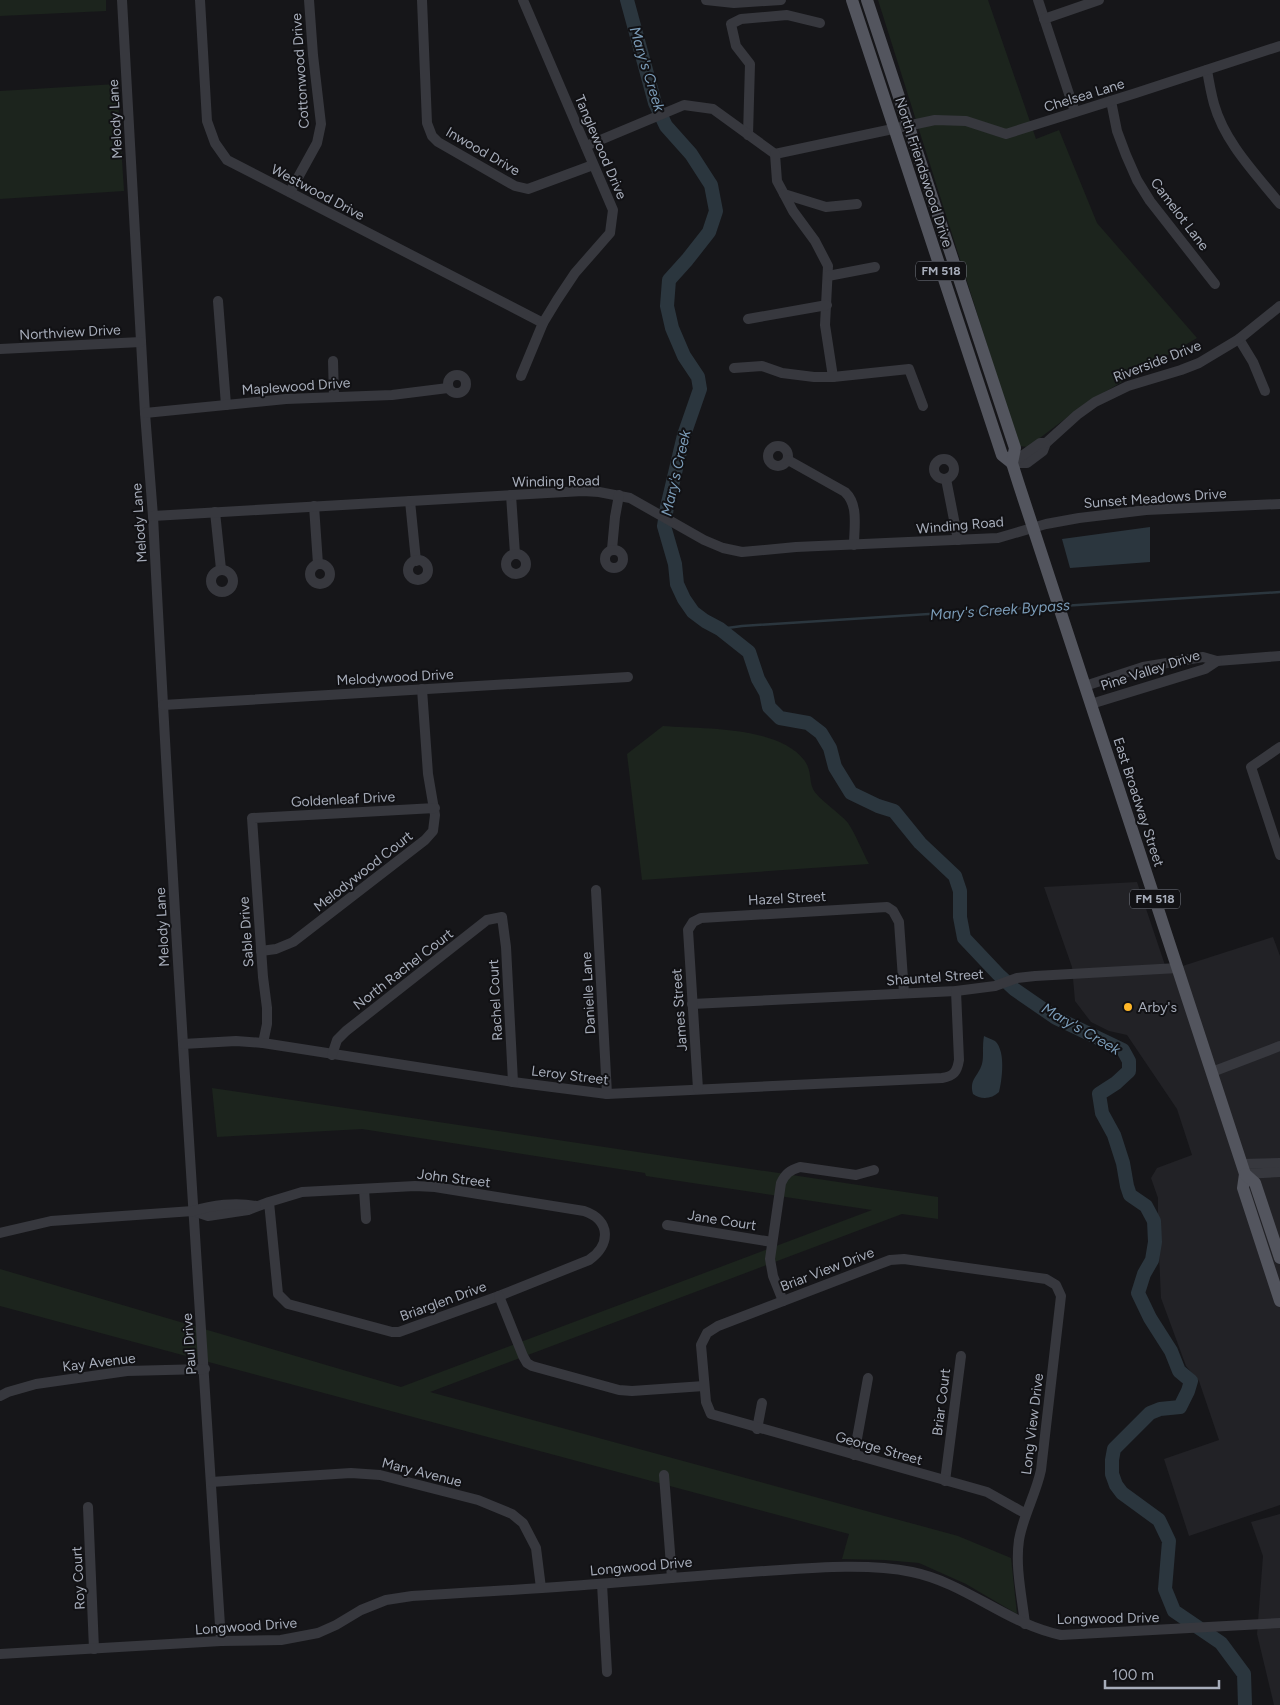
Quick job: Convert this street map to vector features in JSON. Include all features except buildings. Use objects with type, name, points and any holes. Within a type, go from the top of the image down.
[{"type":"main road","name":"North Friendswood Drive","points":[[852,0],[1002,455],[1012,463]]},
{"type":"main road","name":"North Friendswood Drive","points":[[867,0],[1015,448],[1012,463],[1050,581]]},
{"type":"main road","name":"East Broadway Street","points":[[1050,581],[1244,1169],[1255,1183],[1280,1258]]},
{"type":"main road","name":"East Broadway Street","points":[[1244,1169],[1243,1188],[1280,1301]]},
{"type":"main road","points":[[1258,1235],[1266,1238],[1280,1278]]},
{"type":"street","name":"Melody Lane","points":[[122,0],[183,1044]]},
{"type":"street","name":"Westwood Drive","points":[[200,0],[207,122],[215,143],[227,160],[543,324]]},
{"type":"street","name":"Cottonwood Drive","points":[[290,192],[317,143],[321,124],[309,0]]},
{"type":"street","name":"Inwood Drive","points":[[422,0],[427,123],[432,136],[456,154],[514,186],[528,189],[593,165]]},
{"type":"street","name":"Tanglewood Drive","points":[[521,376],[543,324],[574,273],[610,232],[613,210],[523,0]]},
{"type":"street","points":[[706,0],[734,3],[781,0]]},
{"type":"street","points":[[1038,0],[1075,112]]},
{"type":"street","points":[[1044,19],[1099,0]]},
{"type":"street","points":[[748,135],[750,64],[736,46],[731,24],[741,19],[787,15],[820,23]]},
{"type":"street","name":"Chelsea Lane","points":[[775,154],[935,120],[966,121],[1006,134],[1280,46]]},
{"type":"street","points":[[1207,70],[1214,105],[1225,130],[1239,153],[1280,204]]},
{"type":"street","name":"Camelot Lane","points":[[1111,101],[1117,131],[1137,180],[1150,201],[1215,284]]},
{"type":"street","points":[[586,146],[684,105],[713,109],[775,154],[777,181],[793,211],[815,241],[828,266],[825,325],[833,377]]},
{"type":"street","points":[[784,194],[826,207],[857,204]]},
{"type":"street","points":[[828,276],[874,267]]},
{"type":"street","points":[[218,301],[226,405]]},
{"type":"street","points":[[748,320],[827,305]]},
{"type":"street","name":"Riverside Drive","points":[[1012,463],[1027,463],[1043,451],[1046,443],[1077,416],[1108,395],[1128,386],[1173,373],[1199,363],[1239,339],[1280,306]]},
{"type":"street","points":[[1239,339],[1253,362],[1265,391]]},
{"type":"street","name":"Northview Drive","points":[[0,349],[141,342]]},
{"type":"street","points":[[333,361],[334,396]]},
{"type":"street","points":[[734,368],[762,366],[782,373],[814,377],[833,377],[909,369],[923,406]]},
{"type":"street","name":"Maplewood Drive","points":[[145,413],[334,396],[392,395],[448,388]]},
{"type":"street","points":[[788,460],[851,497],[854,506],[854,545]]},
{"type":"street","points":[[946,478],[958,540]]},
{"type":"street","name":"Winding Road","points":[[153,516],[582,491],[630,498],[704,540],[723,548],[742,552],[796,547],[998,538],[1033,528]]},
{"type":"street","points":[[511,495],[515,554]]},
{"type":"street","points":[[612,549],[614,517],[619,495]]},
{"type":"street","points":[[410,501],[416,561]]},
{"type":"street","name":"Sunset Meadows Drive","points":[[1033,528],[1078,518],[1146,510],[1280,504]]},
{"type":"street","points":[[314,506],[318,564]]},
{"type":"street","points":[[215,512],[221,569]]},
{"type":"street","name":"Pine Valley Drive","points":[[1085,686],[1143,667],[1203,657],[1217,661],[1280,656]]},
{"type":"street","name":"Pine Valley Drive","points":[[1091,704],[1205,669],[1217,661]]},
{"type":"street","name":"Melodywood Drive","points":[[164,705],[628,676]]},
{"type":"street","name":"Melodywood Court","points":[[261,951],[276,949],[293,942],[425,840],[435,826],[426,756],[422,689]]},
{"type":"street","points":[[1280,747],[1251,767],[1280,855]]},
{"type":"street","name":"Goldenleaf Drive","points":[[252,818],[434,808]]},
{"type":"street","name":"Sable Drive","points":[[252,818],[262,977],[267,1008],[267,1024],[263,1043]]},
{"type":"street","name":"Danielle Lane","points":[[596,890],[607,1094]]},
{"type":"street","name":"Hazel Street","points":[[688,930],[693,922],[709,917],[882,907],[893,910],[899,922],[904,993]]},
{"type":"street","name":"North Rachel Court","points":[[332,1055],[337,1040],[346,1031],[487,920],[502,917]]},
{"type":"street","name":"Rachel Court","points":[[502,917],[506,947],[513,1082]]},
{"type":"street","name":"James Street","points":[[688,930],[698,1089]]},
{"type":"street","name":"Shauntel Street","points":[[692,1004],[956,991],[995,986],[1017,978],[1178,968]]},
{"type":"street","name":"Leroy Street","points":[[183,1044],[236,1041],[263,1043],[513,1082],[607,1094],[942,1078],[956,1073],[959,1060],[956,991]]},
{"type":"street","name":"Paul Drive","points":[[183,1044],[192,1211],[205,1369],[221,1641]]},
{"type":"street","points":[[1212,1072],[1280,1046]]},
{"type":"street","points":[[1244,1169],[1280,1163]]},
{"type":"street","points":[[783,1301],[771,1268],[770,1259],[781,1183],[785,1175],[792,1169],[800,1167],[856,1175],[874,1170]]},
{"type":"street","points":[[1244,1169],[1280,1172]]},
{"type":"street","name":"John Street","points":[[0,1233],[51,1221],[192,1211],[208,1216],[248,1210],[302,1192],[415,1186],[435,1187],[584,1211],[598,1219],[603,1225],[606,1236]]},
{"type":"street","points":[[364,1189],[366,1219]]},
{"type":"street","name":"Briarglen Drive","points":[[269,1202],[278,1294],[288,1304],[392,1332],[399,1332],[499,1296],[589,1260],[596,1256],[602,1248],[606,1236]]},
{"type":"street","name":"Jane Court","points":[[667,1225],[772,1242]]},
{"type":"street","name":"Briar View Drive","points":[[721,1418],[711,1414],[706,1402],[701,1345],[707,1333],[718,1326],[890,1260],[904,1259],[1046,1279],[1056,1285]]},
{"type":"street","name":"Long View Drive","points":[[1025,1624],[1018,1554],[1019,1540],[1041,1470],[1061,1296],[1056,1285]]},
{"type":"street","points":[[499,1296],[524,1360],[532,1366],[619,1390],[632,1391],[704,1386]]},
{"type":"street","name":"Briar Court","points":[[945,1481],[961,1356]]},
{"type":"street","name":"Kay Avenue","points":[[0,1396],[36,1384],[128,1371],[205,1369]]},
{"type":"street","points":[[854,1455],[868,1378]]},
{"type":"street","points":[[757,1428],[762,1402]]},
{"type":"street","name":"George Street","points":[[721,1418],[987,1492],[1026,1514]]},
{"type":"street","name":"Mary Avenue","points":[[211,1482],[351,1473],[380,1475],[478,1500],[512,1514],[523,1523],[536,1548],[541,1588]]},
{"type":"street","points":[[664,1475],[672,1578]]},
{"type":"street","name":"Roy Court","points":[[88,1507],[94,1649]]},
{"type":"street","name":"Longwood Drive","points":[[0,1654],[221,1641],[281,1640],[318,1633],[361,1610],[386,1600],[412,1596],[834,1568],[911,1572],[956,1587],[1041,1631],[1061,1635],[1280,1624]]},
{"type":"street","points":[[602,1584],[607,1672]]},
{"type":"shaded area","points":[[0,0],[106,0],[106,11],[0,16]]},
{"type":"shaded area","points":[[878,0],[988,0],[1036,139],[1059,130],[1097,223],[1197,338],[1086,403],[1028,447],[1019,446]]},
{"type":"shaded area","points":[[117,84],[124,191],[0,199],[0,91]]},
{"type":"shaded area","points":[[1150,527],[1150,562],[1070,568],[1062,539]]},
{"type":"shaded area","points":[[663,726],[738,731],[776,741],[792,749],[807,764],[812,786],[816,793],[848,823],[869,864],[642,880],[627,754]]},
{"type":"shaded area","points":[[1137,882],[1167,971],[1273,937],[1280,956],[1280,1505],[1189,1536],[1164,1459],[1219,1440],[1199,1381],[1186,1366],[1161,1298],[1158,1198],[1151,1178],[1157,1168],[1192,1155],[1177,1109],[1127,1035],[1109,1031],[1091,1022],[1075,1001],[1072,967],[1044,887]]},
{"type":"shaded area","points":[[984,1036],[995,1041],[1002,1058],[999,1092],[986,1098],[973,1094],[972,1089],[973,1081],[982,1064]]},
{"type":"shaded area","points":[[212,1088],[938,1197],[938,1219],[902,1214],[430,1392],[958,1536],[1011,1558],[1017,1614],[966,1584],[919,1563],[842,1559],[849,1534],[0,1306],[0,1269],[401,1387],[872,1210],[646,1176],[645,1173],[362,1129],[217,1137]]},
{"type":"shaded area","points":[[1280,1514],[1280,1705],[1274,1705],[1257,1634],[1263,1556],[1251,1522]]},
{"type":"waterway","name":"Mary's Creek","points":[[627,0],[655,103],[666,126],[691,154],[711,185],[716,211],[709,232],[669,280],[667,306],[672,328],[684,356],[698,377],[700,389],[684,435],[664,526],[675,564],[677,584],[693,612],[720,629],[749,652],[758,679],[766,693],[769,707],[780,718],[808,723],[821,733],[830,748],[835,767],[851,793],[878,806],[894,811],[920,843],[955,876],[960,891],[960,917],[964,938],[998,974],[1014,989],[1056,1018],[1123,1050],[1129,1061],[1129,1071],[1116,1083],[1099,1094],[1102,1113],[1114,1135],[1130,1195],[1146,1206],[1154,1221],[1155,1242],[1152,1260],[1144,1274],[1138,1293],[1150,1318],[1171,1351],[1179,1371],[1191,1381],[1180,1407],[1160,1409],[1150,1413],[1114,1449],[1112,1474],[1116,1485],[1122,1493],[1159,1520],[1169,1541],[1165,1589],[1174,1611],[1221,1643],[1244,1674],[1245,1705]]},
{"type":"waterway","name":"Mary's Creek Bypass","points":[[1062,606],[1280,592]]},
{"type":"waterway","name":"Mary's Creek Bypass","points":[[720,629],[1054,606]]},
{"type":"place","name":"Arby's","points":[[1128,1007]]}]
